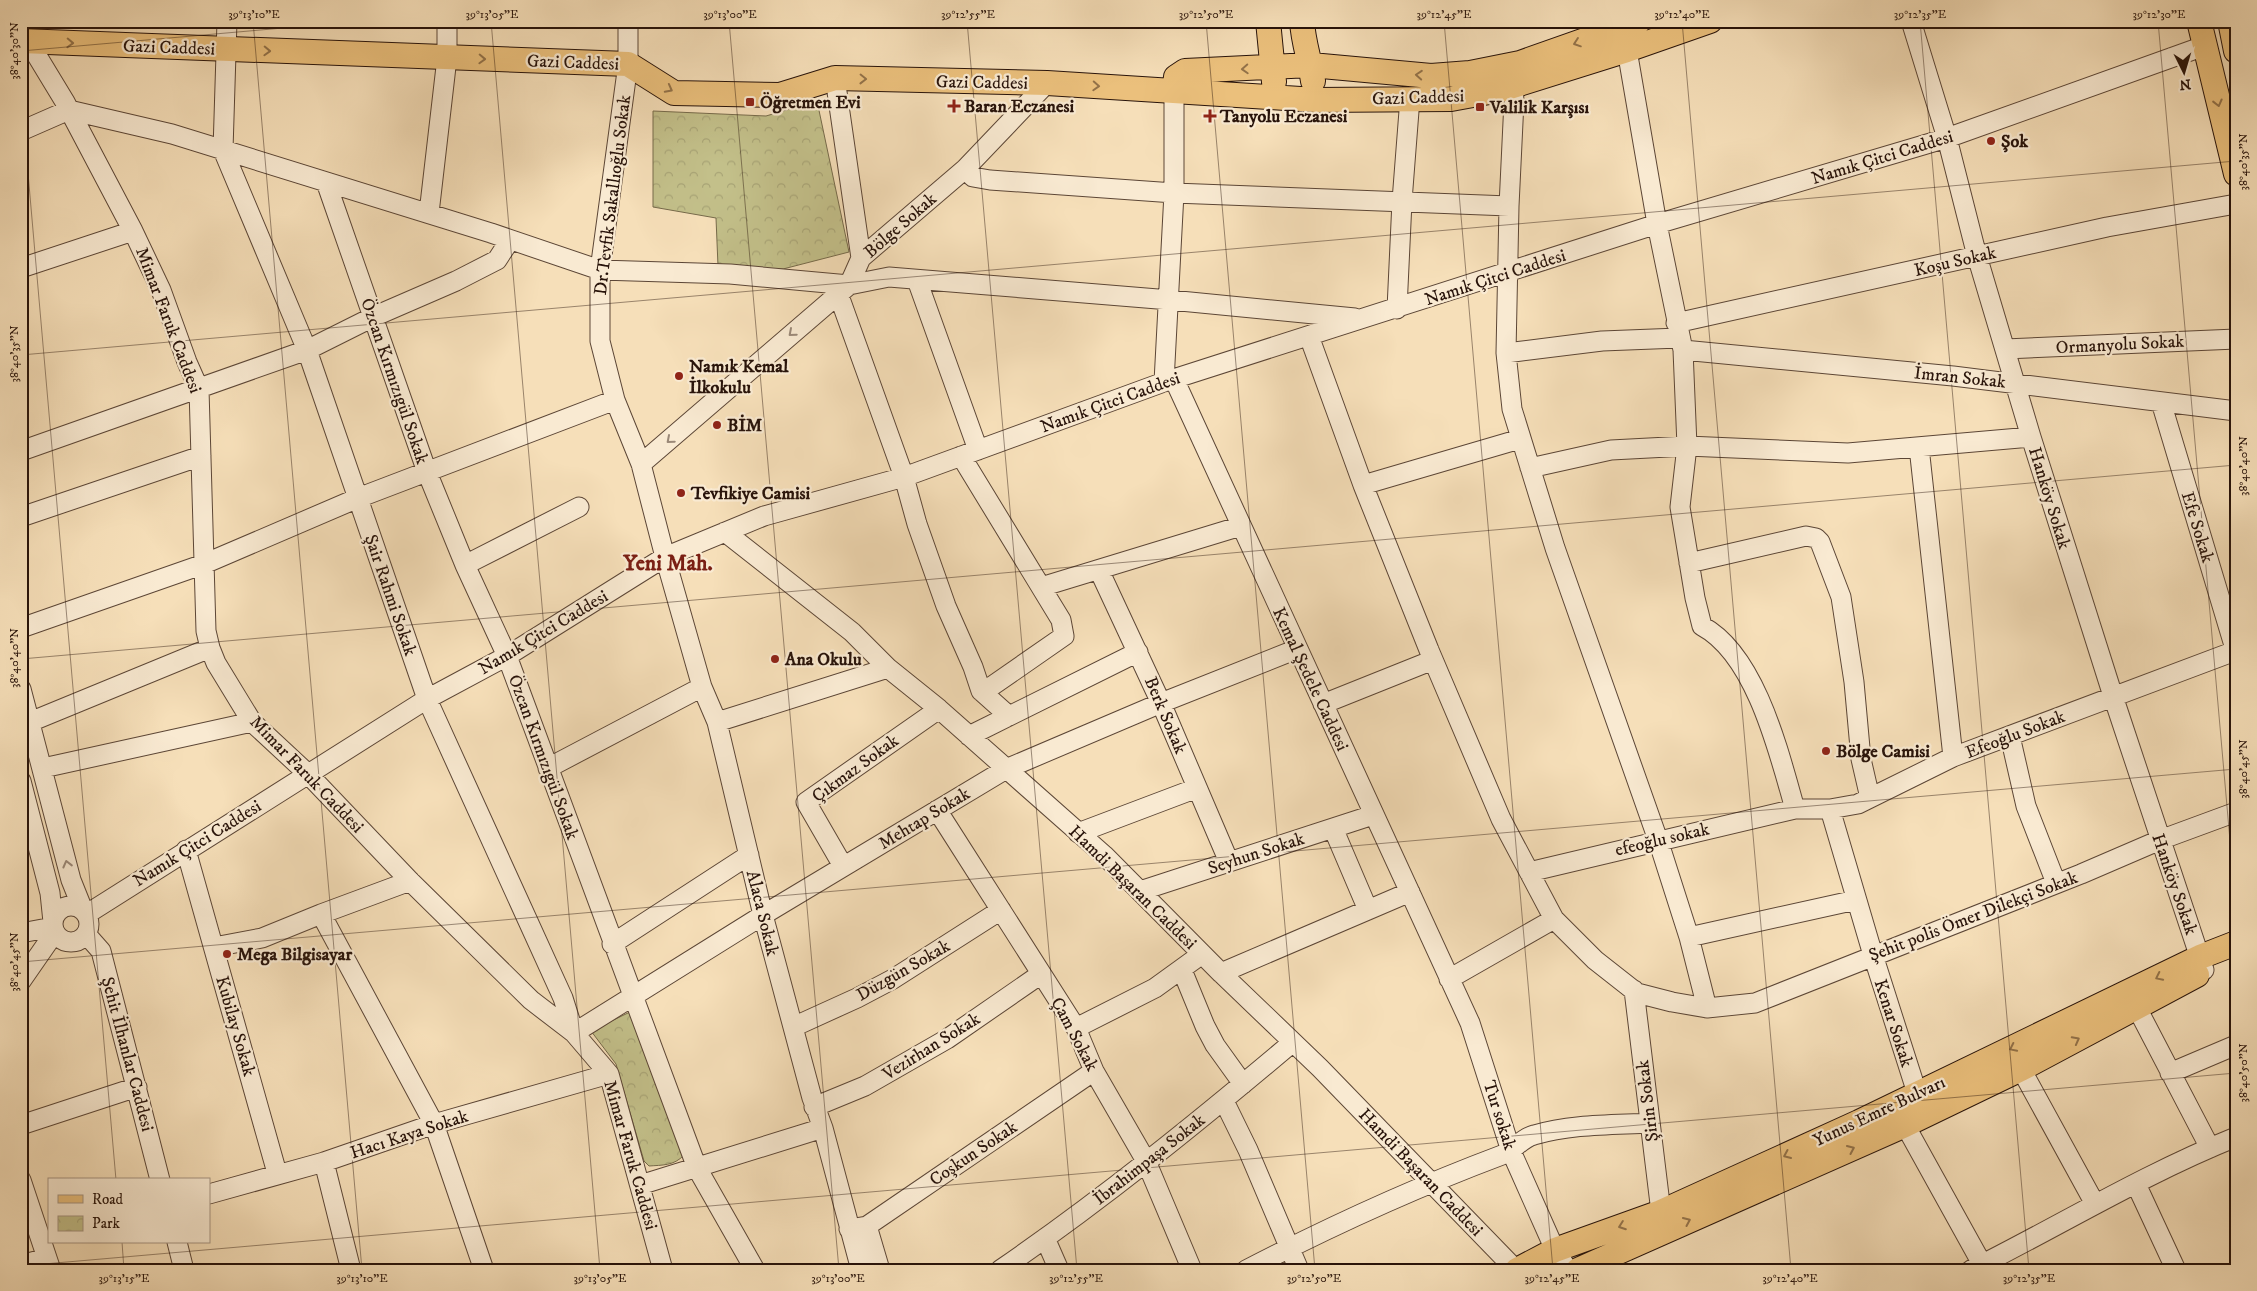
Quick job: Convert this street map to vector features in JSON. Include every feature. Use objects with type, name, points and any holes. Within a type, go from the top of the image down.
[{"type":"main road","points":[[1268,21],[1276,98]]},
{"type":"main road","points":[[1302,21],[1304,43],[1311,65],[1316,100]]},
{"type":"main road","name":"Gazi Caddesi","points":[[1174,91],[1176,78],[1185,71],[1311,65],[1431,76],[1470,73],[1520,63],[1640,21]]},
{"type":"main road","name":"Gazi Caddesi","points":[[25,41],[628,64],[674,93],[780,95],[835,78],[1047,84],[1316,100],[1451,99],[1513,86],[1627,50],[1710,21]]},
{"type":"main road","points":[[2199,21],[2236,174]]},
{"type":"main road","points":[[2230,21],[2236,51]]},
{"type":"main road","name":"Yunus Emre Bulvarı","points":[[1578,1270],[1610,1262],[2021,1069],[2137,1008],[2236,943]]},
{"type":"main road","name":"Yunus Emre Bulvarı","points":[[1517,1270],[1555,1250],[1660,1212],[1859,1122],[1977,1065],[2202,964],[2236,956]]},
{"type":"street","points":[[223,150],[227,21]]},
{"type":"street","points":[[429,213],[447,58],[447,21]]},
{"type":"street","name":"Dr.Tevfik Sakallıoğlu Sokak","points":[[628,21],[628,64],[600,270],[600,341],[615,400],[642,464],[665,556]]},
{"type":"street","name":"Hanköy Sokak","points":[[1911,21],[1948,138],[1977,256],[2031,437],[2113,696],[2202,964]]},
{"type":"street","name":"Mimar Faruk Caddesi","points":[[25,41],[68,110],[133,230],[161,290],[187,362],[199,389],[206,631],[216,663],[252,722],[308,774],[410,882],[531,1000],[574,1033],[609,1074],[662,1270]]},
{"type":"street","name":"Namık Çitci Caddesi","points":[[85,912],[427,699],[506,656],[665,556],[764,516],[904,477],[1169,380],[1397,309],[1657,224],[1948,138],[2204,46]]},
{"type":"street","points":[[1627,50],[1657,224],[1679,337],[1687,446],[1680,507],[1702,626],[1716,633],[1734,654],[1768,715],[1795,809]]},
{"type":"street","points":[[835,78],[860,258]]},
{"type":"street","name":"Bölge Sokak","points":[[642,464],[839,293],[860,258],[965,169],[1047,84]]},
{"type":"street","points":[[1513,86],[1506,353],[1512,409],[1520,439],[1604,690],[1658,840],[1689,937],[1708,1008]]},
{"type":"street","points":[[1169,380],[1174,193],[1174,91]]},
{"type":"street","points":[[1397,309],[1402,201],[1410,98]]},
{"type":"street","points":[[21,131],[68,110],[172,134],[429,213],[600,270],[730,274],[839,293],[889,278],[1170,300],[1364,319]]},
{"type":"street","name":"Şair Rahmi Sokak","points":[[223,150],[307,350],[427,699],[563,998],[574,1033]]},
{"type":"street","points":[[965,169],[973,176],[990,180],[1174,193],[1509,206]]},
{"type":"street","name":"Özcan Kırmızıgül Sokak","points":[[326,182],[427,472],[465,565],[506,656],[697,1168],[755,1270]]},
{"type":"street","name":"Koşu Sokak","points":[[1679,337],[1977,256],[2106,227],[2236,204]]},
{"type":"street","points":[[21,268],[133,230]]},
{"type":"street","points":[[21,451],[307,350],[373,316],[456,282],[497,260],[510,240]]},
{"type":"street","points":[[917,280],[969,453],[1041,587],[1061,620],[1064,636],[992,686],[981,691]]},
{"type":"street","points":[[839,293],[904,477],[946,606],[973,667],[981,691],[1009,716]]},
{"type":"street","name":"Şehit polis Ömer Dilekçi Sokak","points":[[1309,336],[1363,485],[1433,660],[1501,819],[1554,919],[1595,960],[1637,993],[1672,1002],[1708,1008],[1755,1003],[1779,995],[1873,955],[2160,840],[2236,812]]},
{"type":"street","points":[[1506,353],[1602,341],[1679,337]]},
{"type":"street","name":"İmran Sokak","points":[[1679,337],[2016,384],[2236,411]]},
{"type":"street","name":"Ormanyolu Sokak","points":[[2005,349],[2236,339]]},
{"type":"street","name":"Kemal Şedele Caddesi","points":[[1169,380],[1241,526],[1449,979]]},
{"type":"street","points":[[21,628],[204,564],[358,498],[615,400]]},
{"type":"street","name":"Efe Sokak","points":[[2161,402],[2236,652]]},
{"type":"street","points":[[1530,468],[1611,450],[1687,446],[1848,453],[2031,437]]},
{"type":"street","points":[[1363,485],[1520,439]]},
{"type":"street","points":[[1919,448],[1953,758]]},
{"type":"street","points":[[21,516],[201,456]]},
{"type":"street","points":[[465,565],[579,507]]},
{"type":"street","points":[[1041,587],[1241,526]]},
{"type":"street","name":"Hamdi Başaran Caddesi","points":[[725,532],[852,632],[888,668],[939,709],[1078,833],[1140,891],[1220,973],[1293,1042],[1517,1270]]},
{"type":"street","points":[[1689,563],[1806,536],[1816,538],[1820,542],[1840,597],[1854,682],[1860,758],[1870,798]]},
{"type":"street","name":"Alaca Sokak","points":[[665,556],[702,687],[716,722],[763,915],[797,1023],[814,1107],[858,1227],[861,1270]]},
{"type":"street","name":"Berk Sokak","points":[[1099,570],[1161,703],[1229,862]]},
{"type":"street","points":[[30,722],[210,648]]},
{"type":"street","name":"Mehtap Sokak","points":[[574,1033],[843,866],[1006,769],[1161,703],[1298,649]]},
{"type":"street","points":[[969,736],[1138,652]]},
{"type":"street","name":"Efeoğlu Sokak","points":[[1795,809],[1830,809],[1858,804],[1953,758],[2113,696],[2236,652]]},
{"type":"street","points":[[1323,704],[1433,660]]},
{"type":"street","points":[[716,722],[888,668]]},
{"type":"street","points":[[548,768],[702,687]]},
{"type":"street","points":[[21,689],[71,880],[89,924],[86,934],[73,942],[62,940],[53,927],[50,893],[21,781]]},
{"type":"street","name":"Çıkmaz Sokak","points":[[843,866],[806,802],[939,709]]},
{"type":"street","points":[[43,768],[252,722]]},
{"type":"street","points":[[2010,736],[2026,806],[2056,883]]},
{"type":"street","points":[[1078,833],[1197,788]]},
{"type":"street","name":"efeoğlu sokak","points":[[1528,872],[1795,809]]},
{"type":"street","name":"Kenar Sokak","points":[[1830,809],[1856,900],[1917,1093]]},
{"type":"street","name":"Çam Sokak","points":[[937,810],[1076,1028],[1094,1071],[1146,1161],[1192,1270]]},
{"type":"street","name":"Seyhun Sokak","points":[[1140,891],[1373,815]]},
{"type":"street","points":[[1332,828],[1368,910]]},
{"type":"street","name":"Kubilay Sokak","points":[[186,850],[277,1173]]},
{"type":"street","points":[[612,944],[748,855]]},
{"type":"street","points":[[214,947],[262,938],[321,914],[410,882]]},
{"type":"street","points":[[1220,973],[1410,892]]},
{"type":"street","points":[[1689,937],[1856,900]]},
{"type":"street","points":[[21,981],[53,927],[56,913],[63,907],[73,905],[85,912]]},
{"type":"street","name":"Düzgün Sokak","points":[[797,1023],[857,998],[893,979],[1001,910]]},
{"type":"street","points":[[321,914],[434,1124],[484,1270]]},
{"type":"street","points":[[1449,979],[1554,919]]},
{"type":"street","points":[[21,933],[53,927]]},
{"type":"street","name":"Şehit İlhanlar Caddesi","points":[[86,934],[101,951],[159,1178]]},
{"type":"street","points":[[1076,1028],[1155,988],[1202,954]]},
{"type":"street","points":[[1182,970],[1212,1039],[1243,1084]]},
{"type":"street","name":"Vezirhan Sokak","points":[[814,1107],[865,1086],[947,1039],[1041,974]]},
{"type":"street","name":"Tur sokak","points":[[1449,979],[1470,1023],[1511,1151],[1555,1250]]},
{"type":"street","name":"Şirin Sokak","points":[[1634,990],[1660,1212]]},
{"type":"street","points":[[2137,1008],[2210,1148]]},
{"type":"street","name":"İbrahimpaşa Sokak","points":[[1000,1270],[1045,1238],[1224,1101],[1293,1042]]},
{"type":"street","points":[[2170,1073],[2236,1045]]},
{"type":"street","points":[[2021,1069],[2095,1204]]},
{"type":"street","name":"Coşkun Sokak","points":[[858,1227],[1094,1071]]},
{"type":"street","name":"Hacı Kaya Sokak","points":[[210,1194],[277,1173],[324,1162],[434,1124],[609,1074]]},
{"type":"street","points":[[21,1125],[136,1087]]},
{"type":"street","points":[[1224,1101],[1248,1150],[1298,1270]]},
{"type":"street","points":[[1246,1270],[1431,1182],[1511,1151],[1531,1135],[1568,1127],[1650,1123]]},
{"type":"street","points":[[1905,1125],[1976,1267],[2095,1204],[2236,1137]]},
{"type":"street","points":[[640,1185],[823,1128]]},
{"type":"street","points":[[324,1162],[351,1270]]},
{"type":"street","points":[[21,1180],[50,1254],[21,1265]]},
{"type":"street","points":[[2136,1184],[2176,1270]]},
{"type":"street","points":[[858,1227],[880,1270]]},
{"type":"street","points":[[1045,1238],[1059,1270]]},
{"type":"street","points":[[178,1244],[184,1270]]},
{"type":"street","points":[[1555,1250],[1568,1270]]},
{"type":"green space","points":[[817,101],[849,252],[783,269],[718,266],[716,218],[653,207],[653,111],[766,116]]},
{"type":"green space","points":[[632,1011],[684,1155],[680,1159],[668,1164],[649,1166],[644,1161],[616,1064],[591,1031]]},
{"type":"place","name":"Öğretmen Evi","points":[[750,102]]},
{"type":"place","name":"Baran Eczanesi","points":[[954,106]]},
{"type":"place","name":"Valilik Karşısı","points":[[1480,107]]},
{"type":"place","name":"Tanyolu Eczanesi","points":[[1210,116]]},
{"type":"place","name":"Şok","points":[[1991,141]]},
{"type":"place","name":"Namık Kemal İlkokulu","points":[[679,376]]},
{"type":"place","name":"BİM","points":[[717,425]]},
{"type":"place","name":"Tevfikiye Camisi","points":[[681,493]]},
{"type":"place","name":"Ana Okulu","points":[[775,659]]},
{"type":"place","name":"Bölge Camisi","points":[[1826,751]]},
{"type":"place","name":"Mega Bilgisayar","points":[[227,954]]},
{"type":"district","name":"Yeni Mah.","points":[[668,562]]}]
